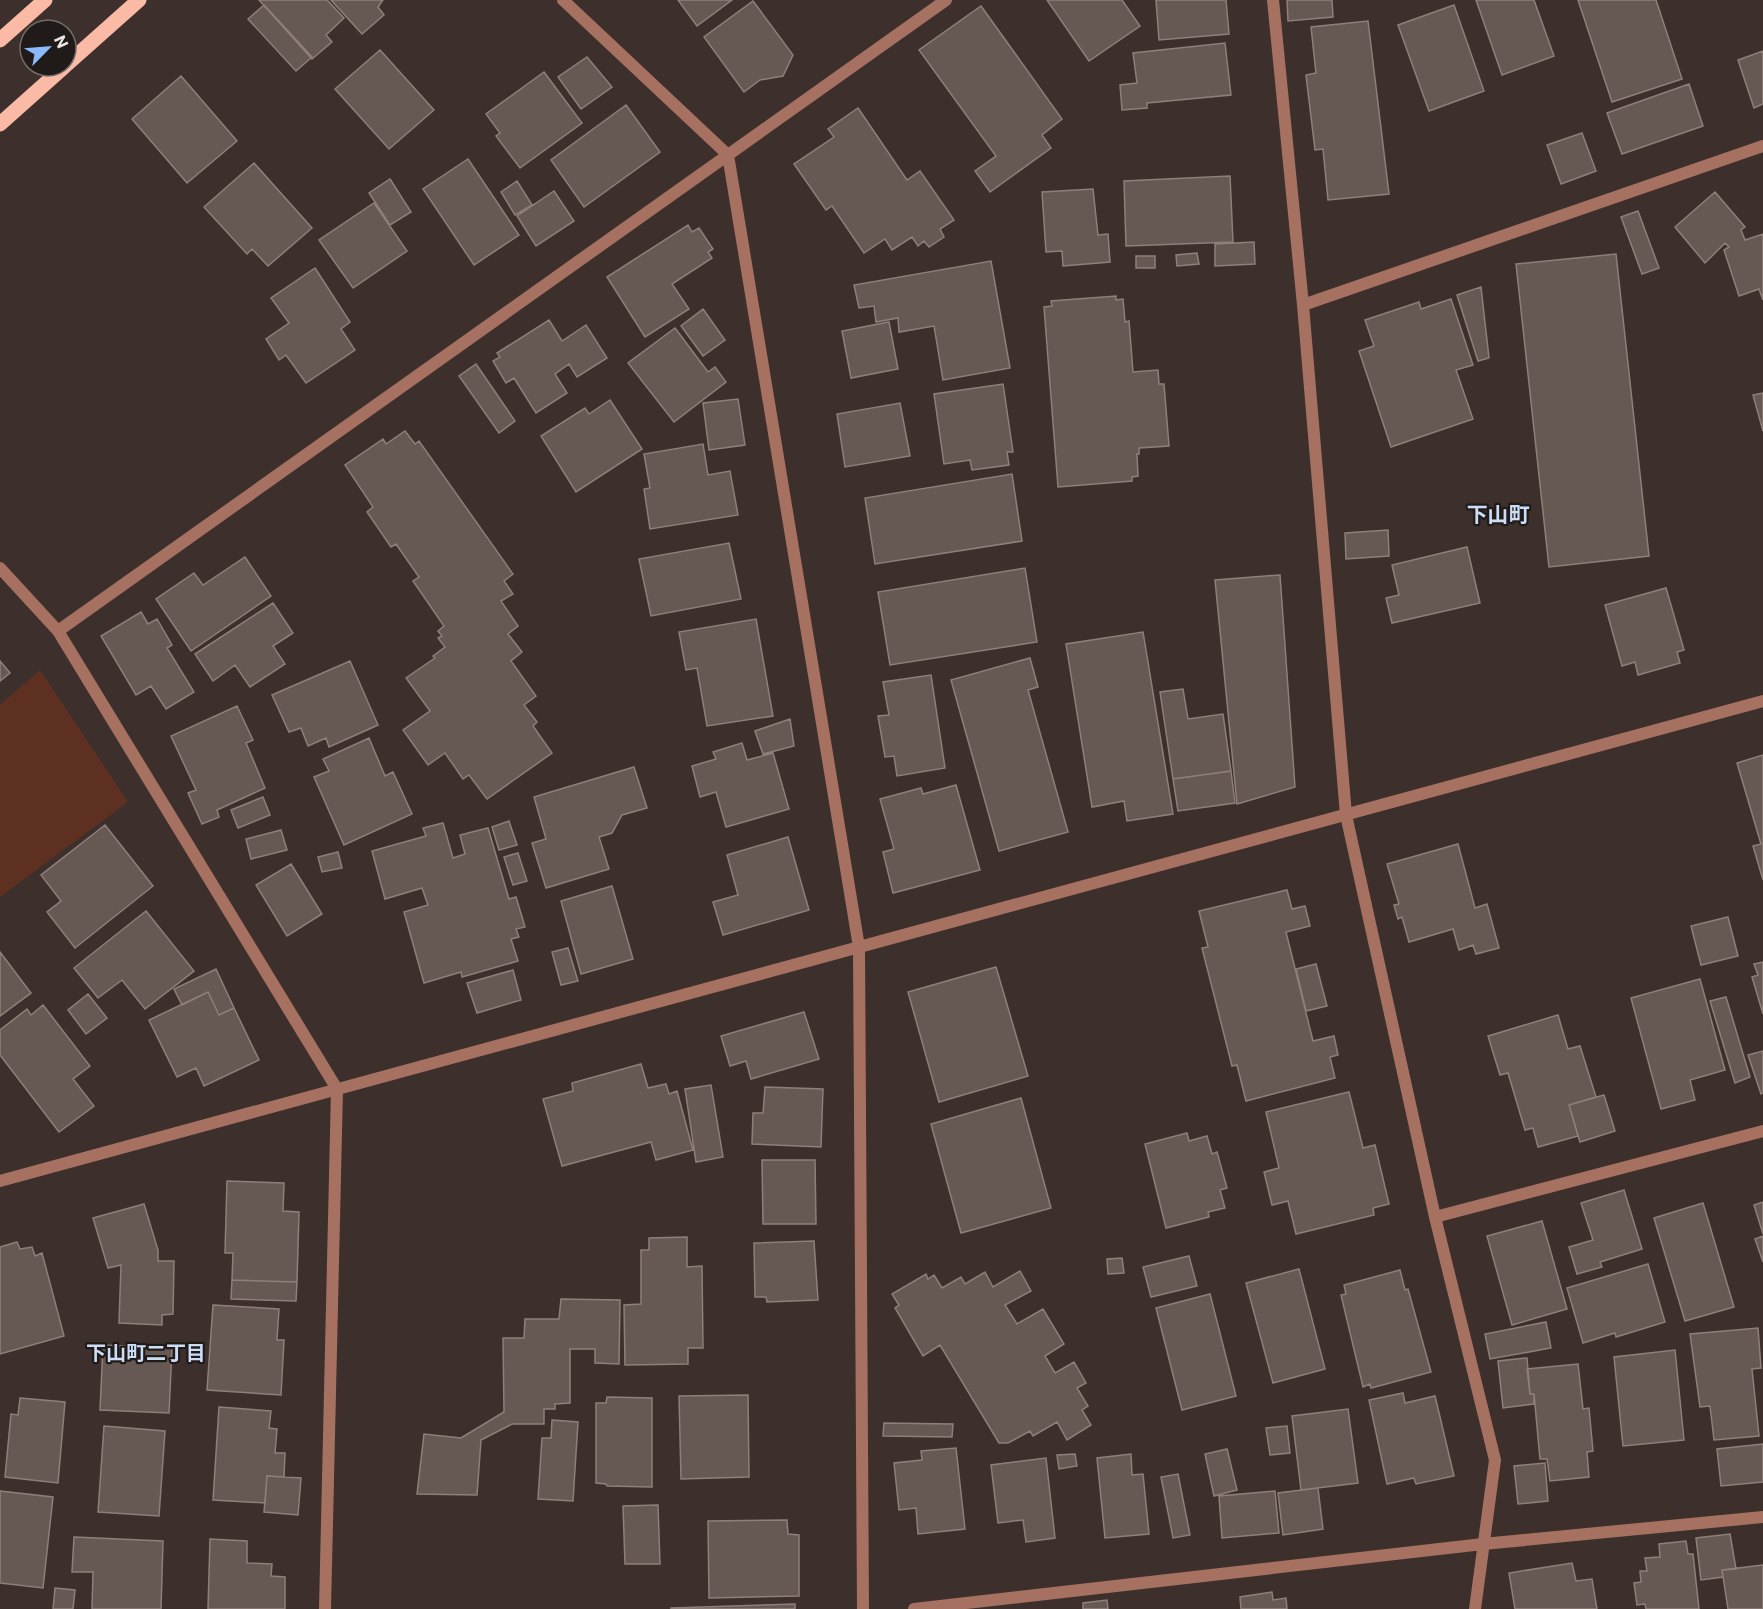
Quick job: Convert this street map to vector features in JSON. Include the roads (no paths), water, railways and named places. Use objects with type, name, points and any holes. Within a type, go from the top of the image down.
[{"type":"main road","points":[[0,40],[45,0]]},
{"type":"main road","points":[[78,54],[139,0]]},
{"type":"main road","points":[[0,124],[51,78]]},
{"type":"street","points":[[563,0],[729,155],[859,947],[863,1609]]},
{"type":"street","points":[[58,631],[946,0]]},
{"type":"street","points":[[1273,0],[1303,305],[1346,815],[1435,1217],[1495,1460],[1475,1609]]},
{"type":"street","points":[[1303,305],[1763,146]]},
{"type":"street","points":[[0,568],[58,631],[337,1089],[325,1609]]},
{"type":"street","points":[[0,1181],[1763,701]]},
{"type":"street","points":[[1435,1217],[1763,1131]]},
{"type":"street","points":[[914,1609],[1483,1544],[1763,1517]]},
{"type":"district","name":"下山町","points":[[1498,515]]},
{"type":"district","name":"下山町二丁目","points":[[146,1353]]}]
